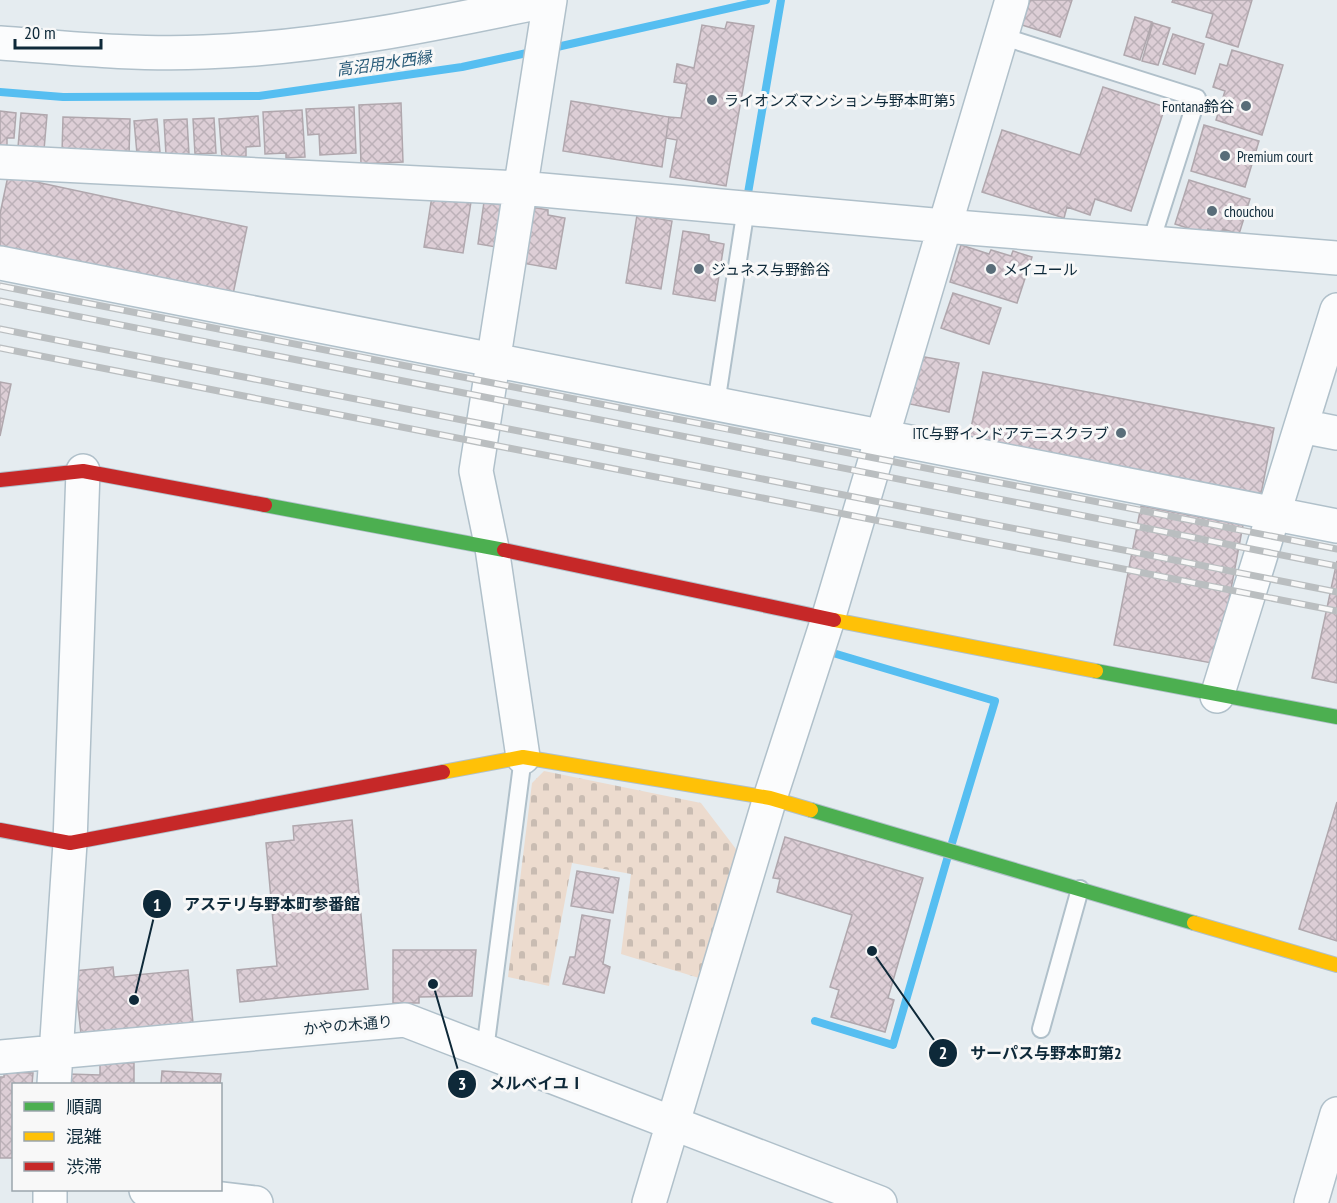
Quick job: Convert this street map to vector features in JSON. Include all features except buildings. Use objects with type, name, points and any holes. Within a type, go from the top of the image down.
[{"type":"street","points":[[0,43],[130,52],[205,52],[356,38],[550,0],[476,471],[492,548],[523,758]]},
{"type":"street","points":[[649,1203],[770,798],[828,619],[1012,0]]},
{"type":"street","points":[[0,162],[520,188],[1337,258]]},
{"type":"street","points":[[0,263],[1337,526]]},
{"type":"street","points":[[1217,696],[1337,310]]},
{"type":"street","points":[[1301,426],[1337,433]]},
{"type":"street","points":[[54,1083],[70,843],[83,471]]},
{"type":"street","points":[[0,480],[83,471],[492,548],[828,619],[1217,696],[1337,717]]},
{"type":"street","points":[[0,830],[70,843],[523,758],[770,798],[1337,965]]},
{"type":"street","name":"かやの木通り","points":[[0,1057],[405,1020],[880,1203]]},
{"type":"street","points":[[1311,1203],[1337,1114]]},
{"type":"street","points":[[154,1191],[256,1203]]},
{"type":"lane","points":[[1001,36],[1197,98],[1152,243]]},
{"type":"lane","points":[[716,404],[746,208]]},
{"type":"lane","points":[[485,1050],[523,758]]},
{"type":"lane","points":[[1041,1029],[1080,890]]},
{"type":"green space","points":[[544,771],[701,803],[739,853],[699,978],[621,954],[631,874],[572,863],[549,986],[508,977],[532,783]]},
{"type":"waterway","name":"高沼用水西縁","points":[[548,49],[766,0]]},
{"type":"waterway","points":[[747,199],[781,0]]},
{"type":"waterway","name":"高沼用水西縁","points":[[0,92],[63,97],[259,96],[462,67],[536,51]]},
{"type":"waterway","points":[[833,653],[995,701],[952,843]]},
{"type":"waterway","points":[[815,1021],[893,1045],[948,856]]},
{"type":"railway","points":[[0,286],[1337,549]]},
{"type":"railway","points":[[0,301],[1337,566]]},
{"type":"railway","points":[[0,329],[1337,592]]},
{"type":"railway","points":[[0,348],[1337,611]]},
{"type":"traffic: fast","points":[[265,505],[504,550]]},
{"type":"traffic: fast","points":[[1096,671],[1337,717]]},
{"type":"traffic: fast","points":[[811,810],[1194,923]]},
{"type":"traffic: slow","points":[[834,620],[1096,671]]},
{"type":"traffic: slow","points":[[443,772],[523,757],[770,798],[811,810]]},
{"type":"traffic: slow","points":[[1194,923],[1337,965]]},
{"type":"traffic: jam","points":[[0,480],[83,471],[265,505]]},
{"type":"traffic: jam","points":[[504,550],[834,620]]},
{"type":"traffic: jam","points":[[0,830],[70,843],[443,772]]},
{"type":"place","name":"ライオンズマンション与野本町第5","points":[[712,100]]},
{"type":"place","name":"Fontana鈴谷","points":[[1246,106]]},
{"type":"place","name":"Premium court","points":[[1225,156]]},
{"type":"place","name":"chouchou","points":[[1212,211]]},
{"type":"place","name":"ジュネス与野鈴谷","points":[[699,269]]},
{"type":"place","name":"メイユール","points":[[991,269]]},
{"type":"place","name":"ITC与野インドアテニスクラブ","points":[[1121,433]]},
{"type":"place","name":"サーパス与野本町第2","points":[[872,951]]},
{"type":"place","name":"メルベイユⅠ","points":[[433,984]]},
{"type":"place","name":"アステリ与野本町参番館","points":[[134,1000]]}]
